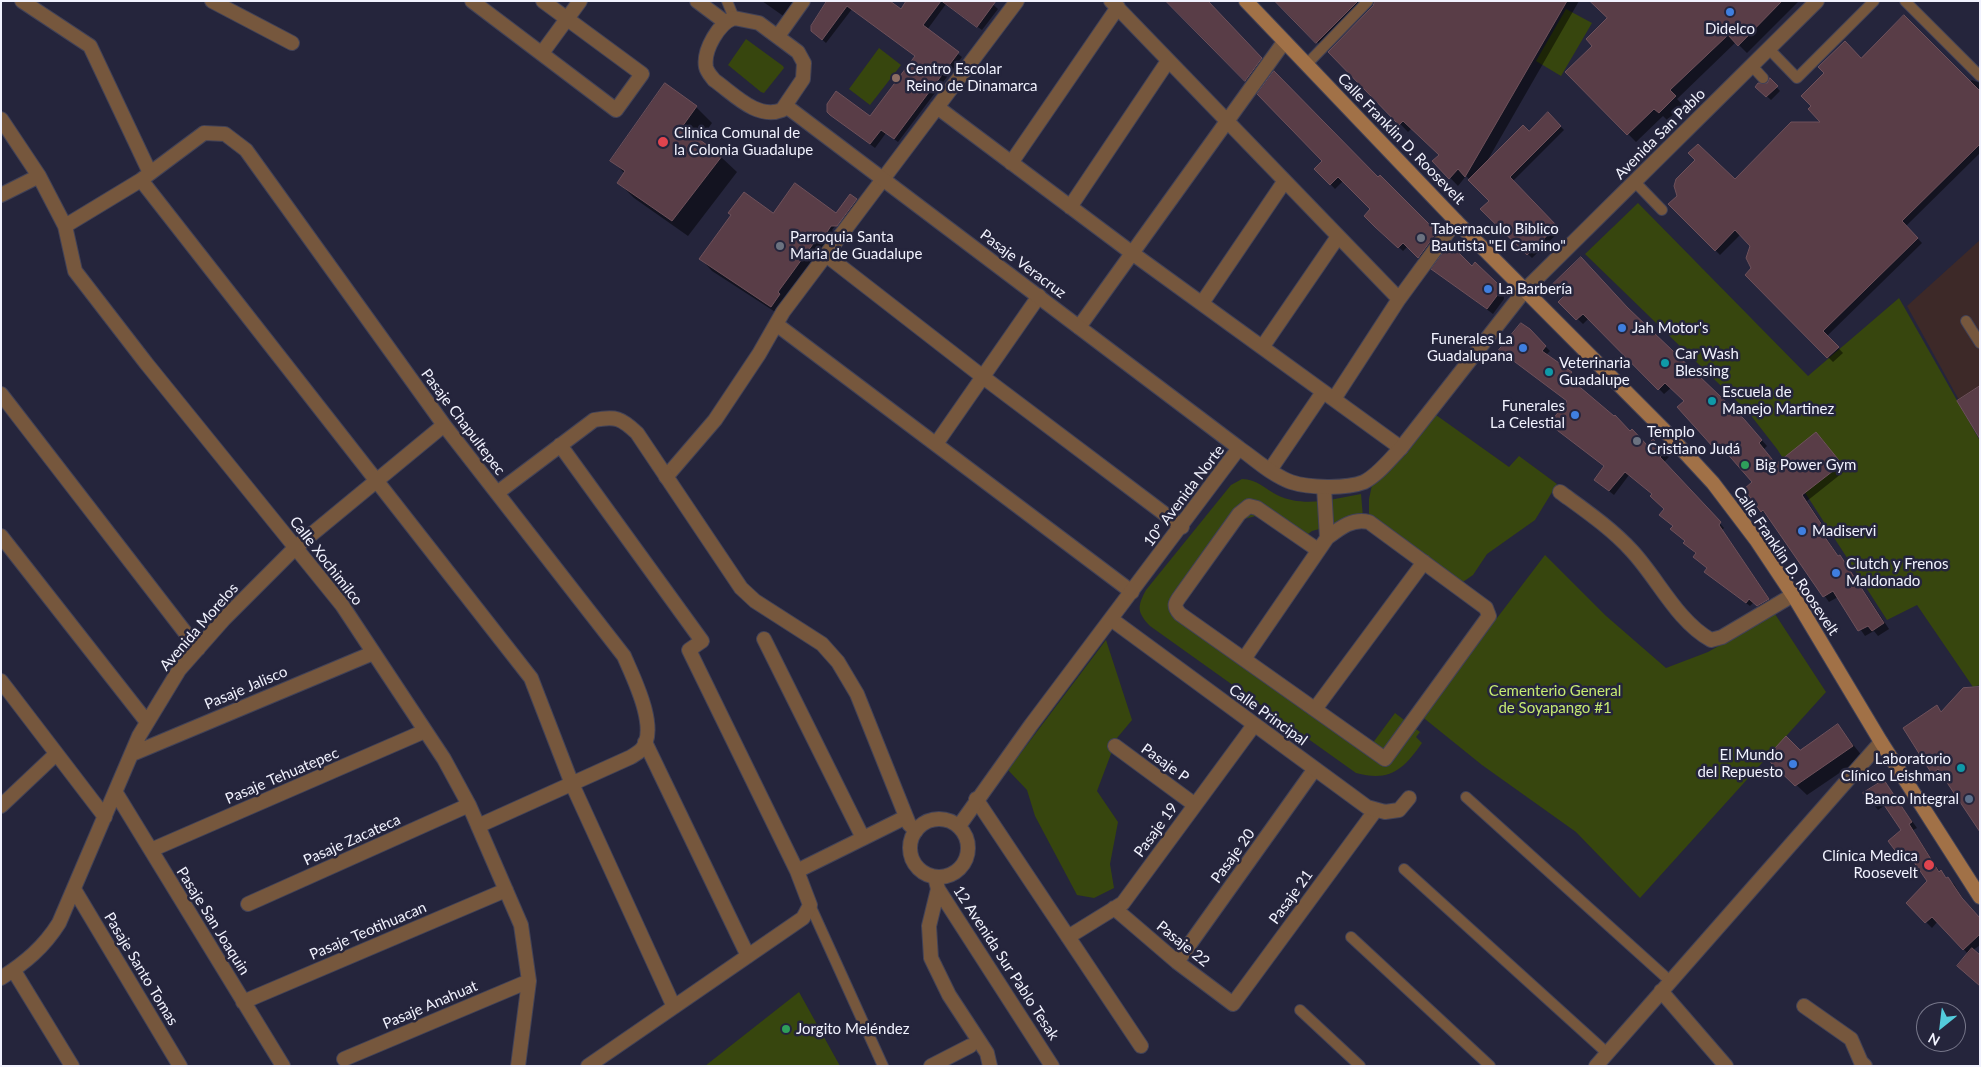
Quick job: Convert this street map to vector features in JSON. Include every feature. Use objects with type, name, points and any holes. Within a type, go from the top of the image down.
[{"type":"main road","name":"Calle Franklin D. Roosevelt","points":[[1246,1],[1456,221],[1664,430],[1713,483],[1757,541],[1793,595],[1881,742],[1979,896]]},
{"type":"street","points":[[22,1],[90,46],[145,177],[531,678],[572,784],[674,1007]]},
{"type":"street","points":[[212,1],[292,43]]},
{"type":"street","points":[[472,1],[616,110],[642,74],[543,1]]},
{"type":"street","points":[[542,54],[580,1]]},
{"type":"street","points":[[697,1],[729,20],[759,23],[798,52],[805,72],[803,79],[786,106],[776,112],[763,113],[714,80],[706,67],[707,50],[729,20]]},
{"type":"street","points":[[778,36],[803,1]]},
{"type":"street","points":[[666,476],[715,420],[759,354],[776,324],[882,179],[1017,1]]},
{"type":"street","name":"Avenida San Pablo","points":[[1526,290],[1817,1]]},
{"type":"street","points":[[1011,163],[1114,4],[1337,238],[1399,299]]},
{"type":"street","points":[[1079,327],[1284,42]]},
{"type":"street","points":[[1070,207],[1168,61]]},
{"type":"street","name":"Pasaje Veracruz","points":[[786,106],[1239,448]]},
{"type":"street","points":[[937,107],[1132,253],[1263,346],[1401,448]]},
{"type":"street","name":"Calle Xochimilco","points":[[1,119],[39,176],[65,226],[75,271],[146,363],[342,605],[425,732],[469,805],[521,925],[529,981],[518,1066]]},
{"type":"street","name":"Pasaje Chapultepec","points":[[65,226],[145,177],[204,133],[225,134],[246,150],[444,425],[624,656],[641,697],[648,725],[645,742]]},
{"type":"street","points":[[1,195],[39,176]]},
{"type":"street","points":[[1202,303],[1284,182]]},
{"type":"street","points":[[1270,470],[1328,395],[1456,221]]},
{"type":"street","points":[[1263,346],[1337,238]]},
{"type":"street","points":[[826,255],[982,377],[1182,527]]},
{"type":"street","name":"10° Avenida Norte","points":[[959,826],[976,799],[1182,527],[1239,448],[1290,482],[1324,487],[1364,482],[1381,469],[1401,448],[1526,290]]},
{"type":"street","points":[[936,444],[1039,296]]},
{"type":"street","points":[[776,324],[1132,592]]},
{"type":"street","points":[[1,394],[198,649]]},
{"type":"street","points":[[497,493],[594,420],[611,416],[625,421],[636,433],[666,476],[741,588],[755,601],[822,644],[838,662],[857,694],[909,824],[916,831]]},
{"type":"street","name":"Avenida Morelos","points":[[1,978],[14,970],[48,941],[59,923],[106,818],[132,754],[148,722],[179,670],[224,619],[295,548],[444,425]]},
{"type":"street","points":[[560,445],[702,641],[688,650],[797,871],[810,905],[803,918],[588,1066]]},
{"type":"street","points":[[1324,487],[1327,538]]},
{"type":"street","points":[[1560,492],[1606,526],[1632,551],[1695,631],[1711,640],[1722,637],[1793,595]]},
{"type":"street","points":[[1244,659],[1327,538],[1345,525],[1360,520],[1369,522],[1486,608],[1489,616],[1385,759],[1180,614],[1176,609],[1175,603],[1239,514],[1249,506],[1257,508],[1318,550]]},
{"type":"street","points":[[1,536],[148,722]]},
{"type":"street","points":[[1315,709],[1424,562]]},
{"type":"street","name":"Calle Principal","points":[[1111,620],[1354,799],[1375,811]]},
{"type":"street","points":[[764,639],[863,838]]},
{"type":"street","name":"Pasaje Jalisco","points":[[132,754],[373,653]]},
{"type":"street","points":[[1,681],[106,818]]},
{"type":"street","name":"Pasaje 19","points":[[1068,937],[1123,903],[1254,725]]},
{"type":"street","name":"Pasaje Tehuatepec","points":[[151,850],[425,732]]},
{"type":"street","points":[[478,826],[631,757],[641,750],[645,742]]},
{"type":"street","points":[[645,742],[748,956]]},
{"type":"street","points":[[1596,1066],[1881,742]]},
{"type":"street","name":"Pasaje P","points":[[1115,746],[1195,805]]},
{"type":"street","points":[[1,806],[56,754]]},
{"type":"street","name":"Pasaje 20","points":[[1177,962],[1314,770]]},
{"type":"street","name":"Pasaje San Joaquin","points":[[116,793],[283,1066]]},
{"type":"street","points":[[1375,811],[1399,810],[1409,798]]},
{"type":"street","points":[[976,799],[1141,1046]]},
{"type":"street","name":"Pasaje Zacateca","points":[[248,904],[469,805]]},
{"type":"street","name":"Pasaje 21","points":[[1232,1004],[1375,811]]},
{"type":"street","points":[[797,871],[906,817]]},
{"type":"street","points":[[937,883],[919,868],[913,860],[911,840],[923,824],[938,819],[948,820],[959,826],[968,844],[964,863],[958,871],[945,876],[937,883],[929,926],[931,958],[949,995],[987,1053],[990,1066]]},
{"type":"street","name":"12 Avenida Sur Pablo Tesak","points":[[937,883],[1052,1066]]},
{"type":"street","name":"Pasaje Santo Tomas","points":[[74,889],[180,1066]]},
{"type":"street","name":"Pasaje Teotihuacan","points":[[243,1002],[506,890]]},
{"type":"street","name":"Pasaje 22","points":[[1114,908],[1177,962],[1232,1004]]},
{"type":"street","points":[[14,970],[72,1066]]},
{"type":"street","name":"Pasaje Anahuat","points":[[344,1059],[529,981]]},
{"type":"street","points":[[1666,986],[1726,1066]]},
{"type":"street","points":[[1804,1006],[1851,1039],[1864,1066]]},
{"type":"street","points":[[932,1066],[970,1046]]},
{"type":"lane","points":[[727,1],[729,20]]},
{"type":"lane","points":[[1306,65],[1368,1]]},
{"type":"lane","points":[[1769,49],[1797,78],[1874,1]]},
{"type":"lane","points":[[1905,1],[1980,76]]},
{"type":"lane","points":[[1752,66],[1763,78]]},
{"type":"lane","points":[[1635,182],[1662,210]]},
{"type":"lane","points":[[1966,321],[1980,343]]},
{"type":"lane","points":[[1466,797],[1666,986]]},
{"type":"lane","points":[[1404,869],[1607,1053]]},
{"type":"lane","points":[[810,905],[883,1066]]},
{"type":"lane","points":[[1351,937],[1490,1066]]},
{"type":"lane","points":[[1300,1010],[1360,1066]]},
{"type":"shaded area","points":[[1980,240],[1980,438],[1907,306]]},
{"type":"green space","points":[[1566,9],[1592,23],[1561,76],[1536,61]]},
{"type":"green space","points":[[746,39],[784,68],[764,93],[728,65]]},
{"type":"green space","points":[[879,48],[901,65],[870,105],[849,89]]},
{"type":"green space","points":[[1638,203],[1808,376],[1899,298],[1980,441],[1980,685],[1973,687],[1917,605],[1887,620],[1777,449],[1749,413],[1585,254]]},
{"type":"green space","points":[[1436,415],[1509,467],[1519,456],[1557,484],[1535,520],[1487,554],[1473,575],[1460,584],[1369,518],[1369,499],[1372,485],[1407,453]]},
{"type":"green space","points":[[1242,479],[1247,479],[1261,485],[1287,499],[1298,501],[1329,500],[1361,494],[1363,517],[1312,531],[1299,541],[1260,515],[1244,519],[1181,608],[1372,744],[1395,713],[1420,732],[1416,737],[1422,743],[1402,767],[1395,772],[1378,776],[1356,773],[1150,626],[1143,617],[1140,605],[1146,590],[1231,485]]},
{"type":"green space","name":"Cementerio General de Soyapango #1","points":[[1545,555],[1605,615],[1666,668],[1708,652],[1775,614],[1826,692],[1640,898],[1576,832],[1482,765],[1420,715],[1488,622],[1497,618]]},
{"type":"green space","points":[[1106,640],[1132,720],[1117,738],[1097,791],[1118,822],[1110,864],[1114,888],[1094,898],[1077,895],[1035,816],[1027,790],[1008,770]]},
{"type":"green space","name":"Jorgito Meléndez","points":[[799,992],[840,1066],[705,1066]]},
{"type":"building","points":[[827,1],[890,1],[901,9],[906,1],[941,1],[923,25],[959,52],[894,139],[881,130],[870,144],[830,115],[827,112],[827,104],[836,91],[870,116],[915,56],[847,6],[822,40],[811,31],[811,26]]},
{"type":"building","points":[[942,1],[996,1],[977,27]]},
{"type":"building","points":[[1166,1],[1208,1],[1262,58],[1245,81]]},
{"type":"building","points":[[1275,1],[1358,1],[1316,43]]},
{"type":"building","points":[[1375,1],[1567,1],[1465,177],[1458,169],[1449,179],[1432,161],[1439,155],[1403,121],[1399,125],[1328,52],[1373,6]]},
{"type":"building","points":[[1590,1],[1782,1],[1738,46],[1728,35],[1670,90],[1676,96],[1659,113],[1654,109],[1627,135],[1565,72],[1592,46],[1586,39],[1607,18]]},
{"type":"building","points":[[1904,15],[1980,91],[1980,144],[1902,221],[1918,238],[1823,331],[1839,347],[1827,358],[1745,275],[1751,268],[1746,258],[1750,246],[1735,230],[1715,251],[1668,204],[1677,196],[1674,186],[1676,179],[1695,160],[1688,153],[1698,144],[1735,179],[1791,122],[1820,122],[1808,109],[1811,106],[1801,96],[1824,73],[1818,67],[1845,41],[1861,58]]},
{"type":"building","points":[[1274,71],[1378,177],[1380,175],[1437,232],[1418,258],[1403,243],[1398,248],[1364,216],[1370,209],[1338,177],[1330,185],[1314,169],[1322,161],[1257,94]]},
{"type":"building","points":[[1770,78],[1778,86],[1766,97],[1755,87],[1758,83],[1767,83]]},
{"type":"building","name":"Clinica Comunal de la Colonia Guadalupe","points":[[665,83],[697,106],[682,127],[722,156],[672,221],[617,183],[625,171],[610,161]]},
{"type":"building","points":[[1548,112],[1561,126],[1510,177],[1557,226],[1527,255],[1480,209],[1489,201],[1468,180],[1523,125],[1529,131]]},
{"type":"building","points":[[795,183],[836,213],[850,194],[857,199],[837,226],[831,226],[825,235],[821,233],[778,292],[780,294],[771,307],[699,259],[731,215],[728,213],[744,192],[773,213]]},
{"type":"building","points":[[1450,244],[1472,266],[1475,262],[1498,284],[1499,293],[1487,309],[1431,269]]},
{"type":"building","points":[[1581,257],[1627,307],[1744,419],[1762,440],[1759,443],[1776,464],[1816,432],[1842,464],[1802,495],[1826,531],[1822,533],[1838,556],[1840,555],[1884,623],[1872,631],[1868,626],[1858,631],[1833,591],[1823,597],[1763,510],[1761,512],[1744,489],[1752,482],[1718,443],[1713,447],[1677,407],[1684,401],[1665,383],[1658,390],[1583,314],[1576,320],[1558,302],[1564,296],[1553,284]]},
{"type":"building","points":[[1521,323],[1530,329],[1546,346],[1542,351],[1572,372],[1568,377],[1615,415],[1630,431],[1632,429],[1647,445],[1653,439],[1665,452],[1660,457],[1721,522],[1719,525],[1769,599],[1757,606],[1749,599],[1746,603],[1704,572],[1707,568],[1693,557],[1696,553],[1670,529],[1673,526],[1659,515],[1664,509],[1650,496],[1652,494],[1625,472],[1609,491],[1594,480],[1604,466],[1549,424],[1567,401],[1499,350]]},
{"type":"building","points":[[1980,386],[1980,439],[1957,401]]},
{"type":"building","points":[[1980,687],[1980,832],[1938,769],[1932,774],[1903,728],[1937,705],[1941,712],[1963,688]]},
{"type":"building","points":[[1838,724],[1853,746],[1795,786],[1766,758],[1786,736],[1800,750]]},
{"type":"building","points":[[1884,780],[1912,822],[1909,824],[1939,872],[1941,870],[1946,878],[1948,877],[1962,898],[1980,918],[1980,934],[1963,950],[1932,917],[1925,923],[1906,903],[1927,881],[1907,852],[1900,857],[1888,841],[1901,830],[1880,799],[1871,805],[1863,793]]},
{"type":"building","points":[[1972,948],[1980,955],[1980,986],[1957,966]]},
{"type":"place","name":"Didelco","points":[[1730,12]]},
{"type":"place","name":"Centro Escolar Reino de Dinamarca","points":[[896,78]]},
{"type":"place","name":"Clinica Comunal de la Colonia Guadalupe","points":[[663,142]]},
{"type":"place","name":"Tabernaculo Biblico Bautista \"El Camino\"","points":[[1421,238]]},
{"type":"place","name":"Parroquia Santa Maria de Guadalupe","points":[[780,246]]},
{"type":"place","name":"La Barbería","points":[[1488,289]]},
{"type":"place","name":"Jah Motor's","points":[[1622,328]]},
{"type":"place","name":"Funerales La Guadalupana","points":[[1523,348]]},
{"type":"place","name":"Car Wash Blessing","points":[[1665,363]]},
{"type":"place","name":"Veterinaria Guadalupe","points":[[1549,372]]},
{"type":"place","name":"Escuela de Manejo Martinez","points":[[1712,401]]},
{"type":"place","name":"Funerales La Celestial","points":[[1575,415]]},
{"type":"place","name":"Templo Cristiano Judá","points":[[1637,441]]},
{"type":"place","name":"Big Power Gym","points":[[1745,465]]},
{"type":"place","name":"Madiservi","points":[[1802,531]]},
{"type":"place","name":"Clutch y Frenos Maldonado","points":[[1836,573]]},
{"type":"place","name":"El Mundo del Repuesto","points":[[1793,764]]},
{"type":"place","name":"Laboratorio Clínico Leishman","points":[[1961,768]]},
{"type":"place","name":"Banco Integral","points":[[1969,799]]},
{"type":"place","name":"Clínica Medica Roosevelt","points":[[1929,865]]},
{"type":"place","name":"Jorgito Meléndez","points":[[786,1029]]}]
